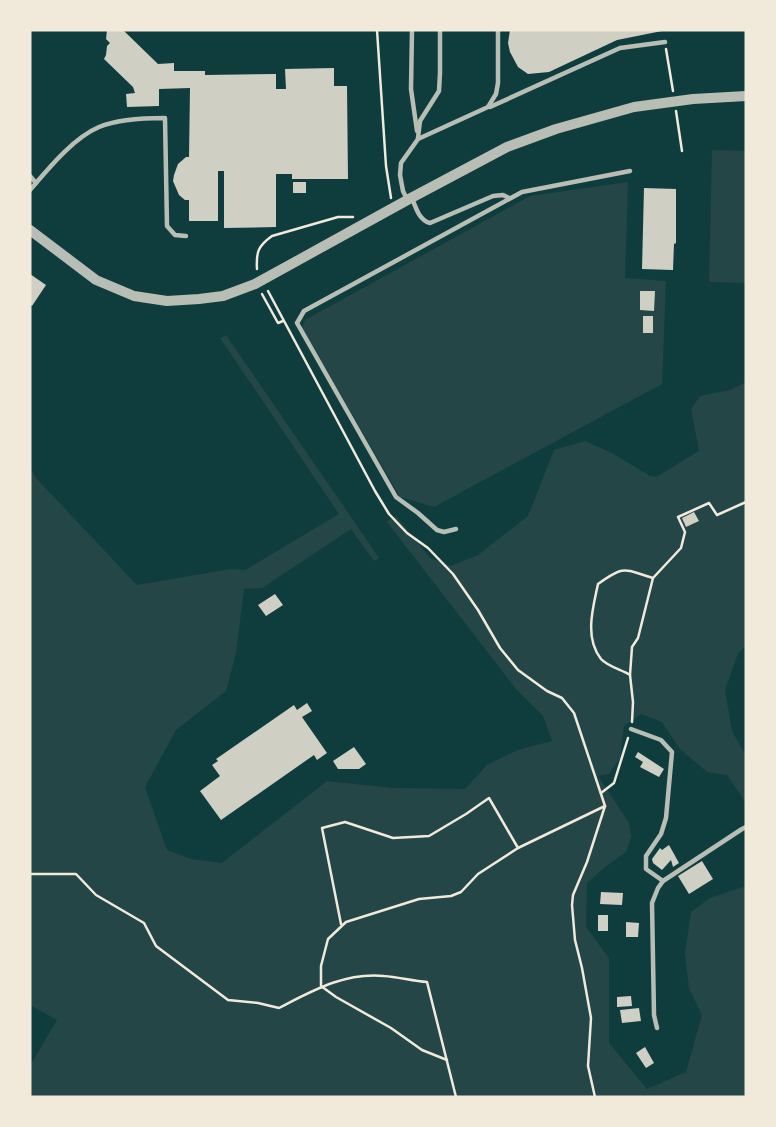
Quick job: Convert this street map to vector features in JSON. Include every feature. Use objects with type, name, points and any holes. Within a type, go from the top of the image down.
[{"type":"street","points":[[30,230],[96,280],[134,296],[167,301],[223,296],[255,284],[507,148],[556,129],[634,107],[746,96]]},
{"type":"lane","points":[[412,30],[411,89],[418,139]]},
{"type":"lane","points":[[440,30],[439,91],[420,121],[418,139],[401,163],[403,191],[422,219],[430,223],[493,196],[503,195],[509,199]]},
{"type":"lane","points":[[488,107],[496,94],[498,83],[498,30]]},
{"type":"lane","points":[[418,139],[620,48],[665,43]]},
{"type":"lane","points":[[30,190],[79,138],[100,126],[140,118],[165,118],[167,226],[175,235],[186,236]]},
{"type":"lane","points":[[456,529],[444,532],[437,530],[396,497],[297,323],[304,311],[522,192],[630,171]]},
{"type":"lane","points":[[30,176],[36,183]]},
{"type":"lane","points":[[631,729],[661,740],[672,752],[666,818],[661,834],[646,856],[646,869],[663,881]]},
{"type":"lane","points":[[657,1028],[654,1015],[652,903],[663,881],[746,827]]},
{"type":"path","points":[[377,30],[386,166],[391,198]]},
{"type":"path","points":[[257,253],[263,242],[272,236],[338,217],[353,217]]},
{"type":"path","points":[[261,292],[278,323],[283,321]]},
{"type":"path","points":[[278,312],[389,514],[453,574],[500,648],[518,670],[547,691],[562,698],[575,713],[604,806],[587,862],[573,895],[572,905],[575,940],[591,1018],[588,1066],[595,1097]]},
{"type":"path","points":[[600,793],[614,783],[631,729],[632,647],[638,638],[653,578],[681,548],[685,532],[678,517],[709,503],[717,515],[746,502]]},
{"type":"path","points":[[630,675],[602,660],[592,638],[598,584],[615,572],[625,569],[653,578]]},
{"type":"path","points":[[342,925],[322,828],[345,822],[393,838],[429,836],[489,798],[518,848]]},
{"type":"path","points":[[321,986],[321,966],[328,939],[346,922],[419,899],[450,896],[461,892],[478,874],[518,848],[604,806]]},
{"type":"path","points":[[30,874],[76,874],[96,895],[144,923],[156,946],[228,1000],[258,1003],[279,1009],[321,986],[356,976],[383,976],[428,982],[456,1097]]},
{"type":"path","points":[[321,986],[422,1050],[448,1060]]},
{"type":"shaded area","points":[[712,150],[746,151],[746,283],[709,282]]},
{"type":"shaded area","points":[[628,182],[625,278],[666,281],[662,384],[434,507],[400,497],[302,328],[305,320],[530,196]]},
{"type":"shaded area","points":[[226,335],[379,558],[374,561],[351,529],[262,588],[244,589],[236,653],[226,691],[176,730],[145,787],[167,850],[191,859],[222,863],[327,781],[392,788],[465,789],[487,765],[518,750],[552,741],[543,716],[516,689],[387,522],[396,516],[430,558],[451,566],[478,555],[528,516],[554,450],[585,441],[656,477],[699,451],[691,409],[700,396],[730,390],[746,382],[746,646],[738,653],[725,690],[732,731],[746,756],[746,803],[727,775],[707,772],[680,749],[662,722],[641,714],[624,726],[620,758],[609,774],[598,776],[629,823],[631,837],[626,852],[587,883],[586,927],[609,958],[609,1043],[647,1089],[686,1072],[702,1015],[689,988],[685,953],[691,912],[710,898],[746,886],[746,1097],[30,1097],[30,1066],[57,1020],[30,1007],[30,468],[36,478],[137,585],[231,569],[245,570],[339,514],[220,338]]},
{"type":"building","points":[[107,30],[123,30],[158,64],[174,63],[174,71],[205,71],[205,75],[276,74],[276,89],[286,89],[285,69],[334,68],[334,86],[347,86],[348,179],[292,179],[292,174],[276,174],[276,227],[224,228],[224,171],[218,171],[218,221],[189,221],[189,200],[179,195],[173,181],[178,164],[189,157],[190,88],[159,89],[159,106],[127,107],[126,94],[135,93],[133,87],[104,59],[110,43],[106,39]]},
{"type":"building","points":[[510,30],[662,31],[617,40],[549,72],[528,74],[518,67],[510,52]]},
{"type":"building","points":[[293,182],[306,182],[306,193],[293,193]]},
{"type":"building","points":[[644,188],[676,189],[673,270],[642,269]]},
{"type":"building","points":[[30,274],[46,285],[32,306],[30,304]]},
{"type":"building","points":[[640,291],[655,291],[654,311],[640,310]]},
{"type":"building","points":[[643,316],[653,316],[653,333],[643,333]]},
{"type":"building","points":[[694,512],[699,521],[686,527],[682,518]]},
{"type":"building","points":[[275,594],[283,605],[266,616],[258,605]]},
{"type":"building","points":[[307,703],[312,711],[302,717],[327,753],[317,760],[314,755],[221,820],[200,791],[220,776],[212,765],[218,761],[216,759],[294,705],[297,710]]},
{"type":"building","points":[[354,747],[366,764],[359,769],[338,769],[333,761]]},
{"type":"building","points":[[638,752],[664,769],[659,777],[640,767],[643,762],[635,757]]},
{"type":"building","points":[[669,845],[679,863],[673,867],[671,860],[662,870],[652,859],[660,848],[662,850]]},
{"type":"building","points":[[702,861],[713,879],[689,894],[678,876]]},
{"type":"building","points":[[601,892],[623,893],[622,905],[600,904]]},
{"type":"building","points":[[598,915],[608,915],[608,931],[598,931]]},
{"type":"building","points":[[626,922],[639,923],[638,937],[626,937]]},
{"type":"building","points":[[631,996],[632,1006],[617,1007],[617,997]]},
{"type":"building","points":[[639,1008],[641,1021],[622,1023],[620,1010]]},
{"type":"building","points":[[645,1047],[654,1063],[646,1068],[636,1053]]}]
